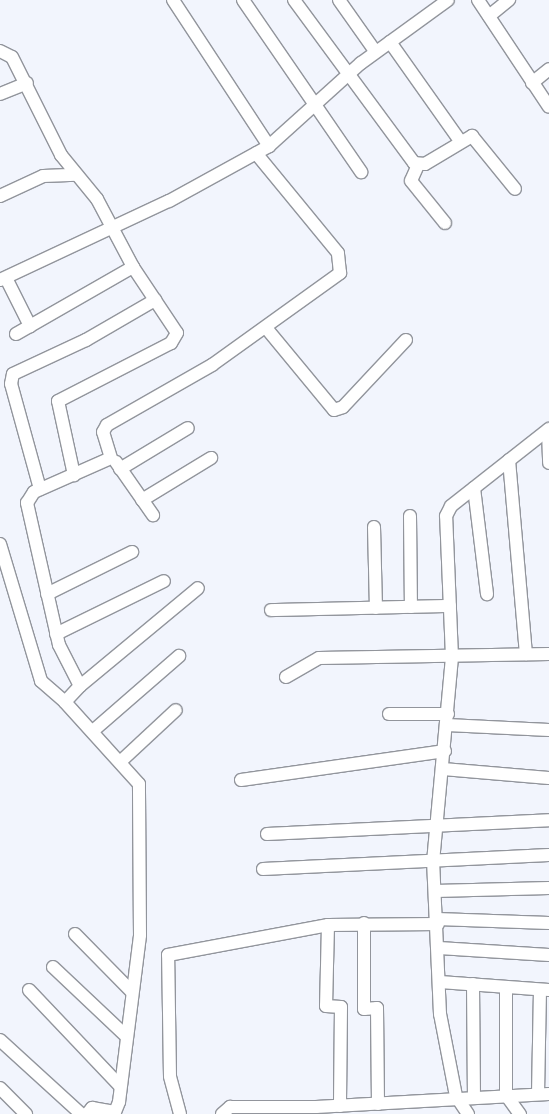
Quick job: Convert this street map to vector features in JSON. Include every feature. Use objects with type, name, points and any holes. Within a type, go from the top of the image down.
[{"type":"street","points":[[173,0],[269,146]]},
{"type":"street","points":[[244,0],[317,104],[361,172]]},
{"type":"street","points":[[294,0],[348,75],[418,165]]},
{"type":"street","points":[[339,0],[375,51]]},
{"type":"street","points":[[30,326],[3,279],[111,228],[269,146],[375,51],[448,0]]},
{"type":"street","points":[[478,0],[549,107]]},
{"type":"street","points":[[489,16],[509,0]]},
{"type":"street","points":[[390,42],[460,141]]},
{"type":"street","points":[[0,51],[12,57],[27,83],[61,154],[97,199],[133,267],[175,328],[174,340],[58,401],[74,475]]},
{"type":"street","points":[[532,83],[549,69]]},
{"type":"street","points":[[0,94],[27,83]]},
{"type":"street","points":[[445,223],[411,181],[418,165],[460,141],[472,136],[478,139],[515,189]]},
{"type":"street","points":[[153,515],[112,456],[103,432],[107,425],[266,329],[336,278],[342,268],[338,253],[256,153]]},
{"type":"street","points":[[0,196],[43,176],[76,175]]},
{"type":"street","points":[[16,334],[133,267]]},
{"type":"street","points":[[40,490],[11,384],[13,374],[86,340],[155,300]]},
{"type":"street","points":[[266,329],[334,410],[343,408],[406,340]]},
{"type":"street","points":[[120,468],[188,428]]},
{"type":"street","points":[[468,1114],[456,1096],[440,1014],[439,948],[432,862],[438,828],[444,769],[452,657],[446,516],[474,488],[548,430]]},
{"type":"street","points":[[548,430],[549,463]]},
{"type":"street","points":[[80,686],[64,661],[56,634],[26,503],[40,490],[112,456]]},
{"type":"street","points":[[142,500],[212,458]]},
{"type":"street","points":[[509,460],[526,654]]},
{"type":"street","points":[[474,488],[487,594]]},
{"type":"street","points":[[410,516],[411,607]]},
{"type":"street","points":[[374,527],[376,608]]},
{"type":"street","points":[[0,544],[41,681],[94,730],[138,782],[140,935],[120,1086],[115,1112],[92,1108],[87,1114]]},
{"type":"street","points":[[47,594],[132,552]]},
{"type":"street","points":[[56,634],[164,581]]},
{"type":"street","points":[[65,702],[80,686],[198,588]]},
{"type":"street","points":[[271,610],[450,606]]},
{"type":"street","points":[[286,677],[318,658],[549,654]]},
{"type":"street","points":[[94,730],[179,656]]},
{"type":"street","points":[[120,762],[176,710]]},
{"type":"street","points":[[389,714],[549,730]]},
{"type":"street","points":[[241,780],[445,751]]},
{"type":"street","points":[[444,769],[549,778]]},
{"type":"street","points":[[267,834],[438,828],[549,820]]},
{"type":"street","points":[[264,869],[549,855]]},
{"type":"street","points":[[435,890],[549,888]]},
{"type":"street","points":[[180,1114],[170,1076],[168,955],[328,925],[437,921],[549,923]]},
{"type":"street","points":[[364,923],[364,1009],[377,1008],[378,1104]]},
{"type":"street","points":[[328,925],[326,1006],[341,1007],[340,1106]]},
{"type":"street","points":[[75,934],[132,992]]},
{"type":"street","points":[[439,948],[549,956]]},
{"type":"street","points":[[53,967],[126,1036]]},
{"type":"street","points":[[222,1114],[230,1107],[315,1111],[340,1106],[360,1109],[378,1104],[456,1096],[543,1094],[544,990],[440,982]]},
{"type":"street","points":[[472,984],[474,1096]]},
{"type":"street","points":[[506,987],[506,1095],[520,1114]]},
{"type":"street","points":[[29,990],[120,1086]]},
{"type":"street","points":[[0,1040],[81,1114]]},
{"type":"street","points":[[0,1088],[26,1114]]}]
